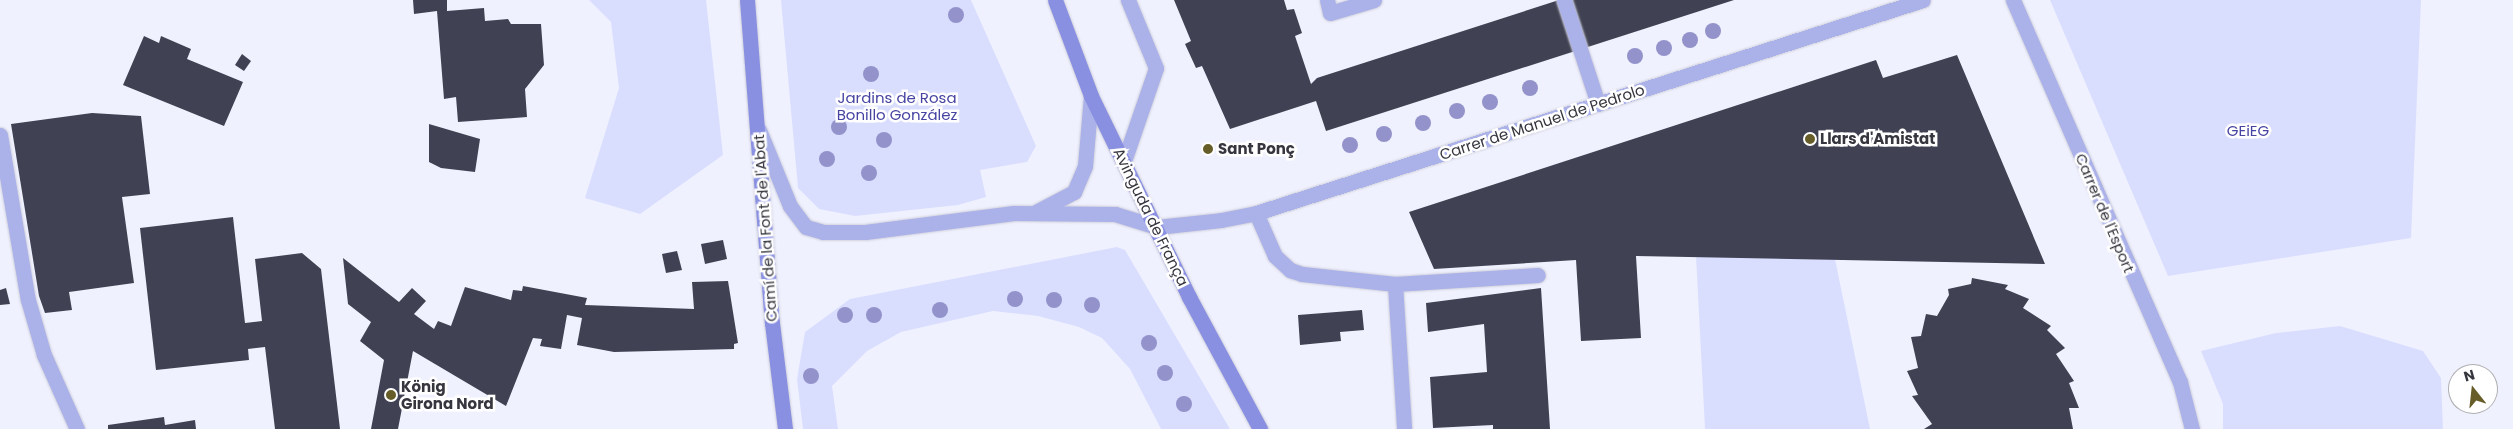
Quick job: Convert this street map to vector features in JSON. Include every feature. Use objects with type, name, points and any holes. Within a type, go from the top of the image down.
[{"type":"main road","points":[[747,0],[757,127]]},
{"type":"main road","name":"Avinguda de França","points":[[1055,0],[1090,96],[1157,227],[1189,297],[1260,429]]},
{"type":"main road","name":"Camí de la Font de l'Abat","points":[[757,127],[772,323],[785,429]]},
{"type":"street","points":[[1124,162],[1156,68],[1128,0]]},
{"type":"street","points":[[1327,0],[1330,13],[1374,0]]},
{"type":"street","points":[[1564,0],[1598,104]]},
{"type":"street","name":"Carrer de Manuel de Pedrolo","points":[[1157,227],[1256,213],[1923,0]]},
{"type":"street","name":"Carrer de l'Esport","points":[[2012,0],[2180,382],[2192,429]]},
{"type":"street","name":"Camí de la Font de l'Abat","points":[[1032,213],[1074,192],[1085,166],[1090,96]]},
{"type":"street","name":"Camí de la Font de l'Abat","points":[[757,127],[790,206],[806,227],[823,232],[865,232],[1032,213],[1115,214],[1157,227]]},
{"type":"street","points":[[0,135],[28,300],[44,355],[77,429]]},
{"type":"street","points":[[1256,213],[1274,256],[1290,270],[1395,284],[1538,275]]},
{"type":"street","points":[[1395,284],[1404,429]]},
{"type":"green space","points":[[589,0],[706,0],[723,155],[640,214],[585,198],[619,88],[611,22]]},
{"type":"green space","name":"Jardins de Rosa Bonillo González","points":[[781,0],[971,0],[1036,146],[1027,162],[980,170],[986,197],[958,205],[855,216],[819,209],[798,188]]},
{"type":"green space","name":"GEiEG","points":[[2050,0],[2421,0],[2411,238],[2168,276]]},
{"type":"green space","points":[[1117,247],[1125,250],[1230,429],[1161,429],[1130,369],[1102,338],[1079,327],[1038,316],[993,311],[901,332],[867,351],[832,386],[838,429],[803,429],[797,379],[805,332],[850,299]]},
{"type":"green space","points":[[1696,256],[1835,259],[1870,429],[1705,429]]},
{"type":"green space","points":[[2340,326],[2423,351],[2441,378],[2443,429],[2223,429],[2223,404],[2201,351],[2276,333]]},
{"type":"building","points":[[413,0],[447,0],[447,11],[484,8],[485,21],[508,19],[511,24],[541,24],[544,65],[525,89],[527,117],[458,122],[456,97],[444,99],[437,11],[414,14]]},
{"type":"building","points":[[1174,0],[1284,0],[1287,10],[1294,9],[1302,33],[1295,36],[1311,84],[1317,78],[1559,0],[1734,0],[1326,131],[1316,101],[1230,129],[1202,66],[1196,68],[1185,44],[1191,41]]},
{"type":"building","points":[[144,36],[159,43],[161,36],[191,49],[187,59],[243,82],[224,126],[123,85]]},
{"type":"building","points":[[242,54],[251,61],[244,71],[235,65]]},
{"type":"building","name":"Llars d'Amistat","points":[[1957,55],[2045,264],[1636,256],[1641,338],[1581,341],[1576,260],[1434,269],[1409,212],[1876,60],[1883,78]]},
{"type":"building","points":[[92,113],[141,116],[150,194],[122,197],[134,283],[69,292],[72,310],[45,313],[39,296],[11,124]]},
{"type":"building","points":[[429,124],[480,139],[475,172],[441,168],[429,162]]},
{"type":"building","points":[[233,217],[245,323],[262,321],[255,259],[302,253],[321,269],[340,429],[275,429],[265,347],[248,349],[249,360],[156,370],[140,228]]},
{"type":"building","points":[[723,240],[727,259],[705,264],[701,244]]},
{"type":"building","points":[[677,251],[682,270],[666,273],[662,254]]},
{"type":"building","points":[[343,258],[399,302],[412,288],[426,301],[414,314],[434,329],[438,321],[451,326],[465,287],[511,300],[513,290],[522,291],[523,286],[587,298],[585,305],[694,309],[692,282],[728,281],[738,343],[734,344],[734,349],[614,352],[577,345],[582,318],[567,315],[561,349],[540,346],[542,339],[533,338],[506,406],[413,351],[398,429],[371,429],[384,360],[360,341],[371,322],[348,304]]},
{"type":"building","points":[[1972,278],[2008,285],[2005,289],[2029,299],[2023,308],[2051,326],[2047,330],[2065,348],[2056,354],[2074,381],[2069,383],[2079,408],[2069,408],[2073,429],[1924,429],[1932,424],[1912,396],[1918,395],[1907,371],[1918,368],[1911,337],[1921,336],[1926,314],[1937,316],[1949,295],[1948,289],[1971,284]]},
{"type":"building","points":[[6,288],[10,304],[0,305],[0,290]]},
{"type":"building","points":[[1541,288],[1550,429],[1493,429],[1493,425],[1433,428],[1430,377],[1487,372],[1484,324],[1428,332],[1426,303]]},
{"type":"building","points":[[1362,310],[1364,330],[1340,332],[1341,341],[1300,345],[1298,315]]},
{"type":"building","points":[[164,417],[165,425],[195,420],[196,429],[108,429],[108,425]]},
{"type":"place","name":"Llars d'Amistat","points":[[1810,139]]},
{"type":"place","name":"Sant Ponç","points":[[1208,149]]},
{"type":"place","name":"König Girona Nord","points":[[391,395]]}]
